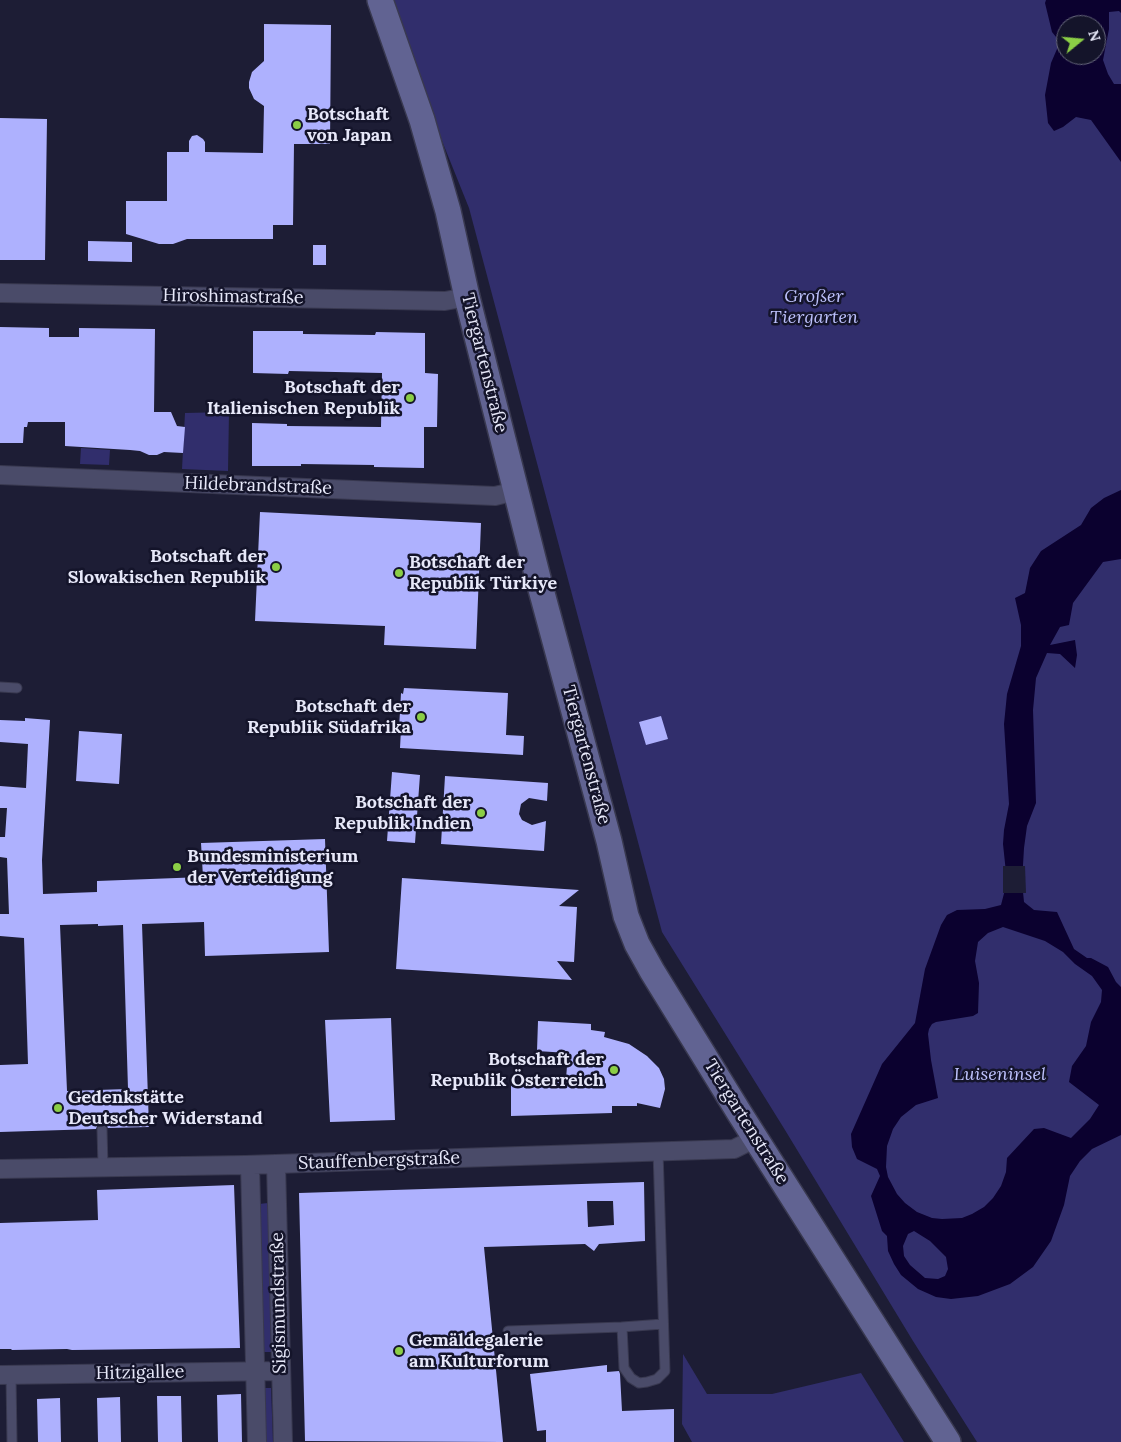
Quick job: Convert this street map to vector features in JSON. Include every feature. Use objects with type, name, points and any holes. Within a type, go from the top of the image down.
[{"type":"main road","name":"Tiergartenstraße","points":[[380,0],[422,120],[448,211],[466,297],[516,491],[609,841],[626,916],[637,944],[652,972],[948,1442]]},
{"type":"street","name":"Hiroshimastraße","points":[[0,293],[445,301],[466,297]]},
{"type":"street","name":"Hildebrandstraße","points":[[0,475],[495,496],[516,491]]},
{"type":"street","name":"Stauffenbergstraße","points":[[0,1170],[250,1165],[734,1148],[756,1138]]},
{"type":"street","name":"Sigismundstraße","points":[[276,1164],[283,1442]]},
{"type":"street","name":"Sigismundstraße","points":[[250,1165],[257,1442]]},
{"type":"street","name":"Hitzigallee","points":[[5,1375],[280,1371]]},
{"type":"lane","points":[[0,687],[17,688]]},
{"type":"lane","points":[[102,1128],[103,1167]]},
{"type":"lane","points":[[622,1327],[624,1368],[630,1378],[638,1382],[657,1379],[665,1371],[662,1324],[658,1151]]},
{"type":"lane","points":[[508,1331],[662,1324]]},
{"type":"lane","points":[[5,1375],[12,1442]]},
{"type":"green space","name":"Großer Tiergarten","points":[[393,0],[1121,0],[1121,1442],[977,1442],[662,932],[469,208],[434,121]]},
{"type":"green space","points":[[229,412],[228,471],[182,469],[185,413]]},
{"type":"green space","points":[[81,448],[110,450],[109,465],[80,464]]},
{"type":"green space","points":[[268,1203],[272,1352],[262,1352],[259,1204]]},
{"type":"green space","points":[[683,1354],[707,1394],[772,1394],[861,1373],[904,1442],[692,1442],[682,1424]]},
{"type":"green space","points":[[262,1388],[271,1388],[273,1442],[264,1442]]},
{"type":"shaded area","points":[[1046,0],[1121,0],[1121,13],[1119,11],[1109,12],[1109,29],[1106,44],[1106,15],[1056,15],[1056,37],[1052,32],[1045,3]]},
{"type":"shaded area","points":[[1056,51],[1056,65],[1105,65],[1114,84],[1121,84],[1121,162],[1091,120],[1076,117],[1054,131],[1048,123],[1045,95],[1051,63]]},
{"type":"shaded area","points":[[1121,490],[1121,559],[1103,562],[1073,603],[1069,625],[1060,627],[1050,645],[1075,640],[1077,655],[1075,668],[1060,654],[1047,653],[1036,678],[1033,710],[1036,803],[1027,826],[1022,882],[1024,902],[1034,910],[1057,912],[1074,949],[1087,958],[1091,958],[1108,967],[1121,987],[1121,1135],[1092,1149],[1080,1161],[1070,1176],[1064,1205],[1051,1241],[1033,1267],[1010,1284],[978,1296],[951,1299],[936,1297],[918,1289],[901,1275],[894,1264],[888,1251],[887,1236],[882,1231],[871,1196],[880,1176],[877,1169],[857,1159],[852,1147],[851,1134],[882,1064],[915,1023],[925,969],[941,925],[947,915],[957,910],[985,909],[1001,905],[1007,882],[1003,844],[1009,804],[1004,724],[1007,694],[1021,646],[1021,625],[1015,598],[1025,593],[1030,568],[1041,551],[1081,525],[1091,508],[1104,498]],"holes":[[[1003,927],[1045,941],[1063,952],[1075,964],[1092,976],[1102,990],[1101,1002],[1091,1022],[1086,1046],[1072,1066],[1069,1082],[1099,1105],[1090,1119],[1071,1138],[1044,1128],[1034,1129],[1007,1158],[1006,1172],[1001,1186],[984,1207],[962,1218],[932,1218],[917,1212],[897,1194],[888,1177],[886,1167],[887,1146],[893,1129],[901,1117],[916,1105],[938,1098],[931,1060],[929,1029],[936,1022],[973,1016],[978,1013],[979,983],[975,961],[978,942],[988,933]],[[914,1231],[930,1241],[946,1257],[948,1269],[945,1276],[938,1279],[925,1278],[910,1265],[904,1256],[903,1246],[908,1234]]]},
{"type":"pier","points":[[1003,866],[1025,866],[1026,893],[1003,893]]},
{"type":"building","name":"Botschaft von Japan","points":[[264,24],[331,25],[330,144],[294,144],[293,225],[273,225],[273,239],[187,239],[173,244],[159,244],[126,234],[126,201],[167,201],[167,152],[189,152],[189,141],[192,136],[197,135],[203,139],[205,142],[205,152],[263,153],[264,106],[254,99],[249,88],[249,82],[252,72],[264,61]]},
{"type":"building","points":[[0,118],[47,119],[45,260],[0,260]]},
{"type":"building","points":[[88,241],[132,242],[132,262],[88,261]]},
{"type":"building","points":[[313,245],[326,245],[326,265],[313,265]]},
{"type":"building","points":[[0,327],[49,328],[49,337],[79,337],[79,328],[155,329],[154,412],[171,412],[177,426],[185,427],[183,453],[164,452],[157,455],[149,455],[140,451],[65,446],[65,422],[28,422],[27,427],[24,427],[23,443],[0,443]]},
{"type":"building","name":"Botschaft der Italienischen Republik","points":[[253,331],[303,331],[303,334],[375,335],[376,332],[425,333],[425,373],[438,374],[437,427],[424,427],[424,468],[301,464],[301,466],[252,466],[252,423],[287,424],[287,426],[381,427],[382,373],[289,371],[288,374],[253,373]]},
{"type":"building","name":"Botschaft der Republik Türkiye","points":[[260,512],[481,523],[476,649],[384,645],[385,626],[255,621]]},
{"type":"building","name":"Botschaft der Republik Südafrika","points":[[404,688],[508,693],[506,735],[524,736],[523,755],[400,748],[401,693],[403,694]]},
{"type":"building","points":[[661,716],[668,739],[646,745],[639,722]]},
{"type":"building","points":[[25,718],[50,720],[42,860],[43,894],[97,892],[97,881],[203,877],[201,843],[325,839],[329,952],[205,956],[204,922],[142,924],[149,1127],[108,1128],[105,1124],[101,1123],[98,1124],[96,1129],[0,1132],[0,1065],[28,1064],[24,938],[0,936],[0,914],[9,914],[7,858],[0,857],[0,837],[5,837],[7,808],[0,808],[0,786],[26,788],[28,744],[0,742],[0,720],[25,721]],"holes":[[[98,924],[98,926],[123,925],[128,1089],[67,1091],[60,925]]]},
{"type":"building","points":[[79,731],[122,734],[119,784],[76,781]]},
{"type":"building","points":[[392,772],[420,775],[415,843],[387,841]]},
{"type":"building","name":"Botschaft der Republik Indien","points":[[445,776],[548,783],[547,801],[529,798],[521,804],[519,814],[522,820],[532,825],[546,821],[544,851],[441,844]]},
{"type":"building","points":[[402,878],[579,890],[559,906],[577,907],[574,962],[557,961],[572,980],[396,969]]},
{"type":"building","points":[[391,1018],[395,1120],[330,1122],[325,1020]]},
{"type":"building","name":"Botschaft der Republik Österreich","points":[[538,1021],[591,1024],[591,1030],[605,1032],[604,1037],[629,1044],[647,1056],[659,1068],[664,1079],[665,1089],[660,1108],[637,1103],[637,1106],[612,1106],[612,1113],[511,1116],[511,1085],[548,1084],[548,1079],[566,1079],[568,1053],[537,1051]]},
{"type":"building","name":"Gemäldegalerie am Kulturforum","points":[[644,1182],[645,1241],[599,1244],[594,1251],[585,1244],[484,1247],[503,1442],[305,1441],[299,1193]],"holes":[[[587,1201],[613,1201],[614,1225],[588,1227]]]},
{"type":"building","points":[[234,1185],[240,1348],[0,1349],[0,1223],[98,1220],[97,1190]]},
{"type":"building","points":[[607,1365],[607,1372],[619,1371],[620,1374],[622,1411],[674,1409],[674,1442],[546,1442],[546,1430],[537,1431],[530,1374]]},
{"type":"building","points":[[241,1394],[242,1442],[218,1442],[217,1395]]},
{"type":"building","points":[[157,1396],[181,1396],[182,1442],[158,1442]]},
{"type":"building","points":[[120,1397],[121,1442],[98,1442],[97,1398]]},
{"type":"building","points":[[60,1398],[61,1442],[38,1442],[37,1399]]},
{"type":"place","name":"Botschaft von Japan","points":[[297,125]]},
{"type":"place","name":"Botschaft der Italienischen Republik","points":[[410,398]]},
{"type":"place","name":"Botschaft der Slowakischen Republik","points":[[276,567]]},
{"type":"place","name":"Botschaft der Republik Türkiye","points":[[399,573]]},
{"type":"place","name":"Botschaft der Republik Südafrika","points":[[421,717]]},
{"type":"place","name":"Botschaft der Republik Indien","points":[[481,813]]},
{"type":"place","name":"Bundesministerium der Verteidigung","points":[[177,867]]},
{"type":"place","name":"Botschaft der Republik Österreich","points":[[614,1070]]},
{"type":"place","name":"Gedenkstätte Deutscher Widerstand","points":[[58,1108]]},
{"type":"place","name":"Gemäldegalerie am Kulturforum","points":[[399,1351]]},
{"type":"park label","name":"Luiseninsel","points":[[1000,1075]]}]
